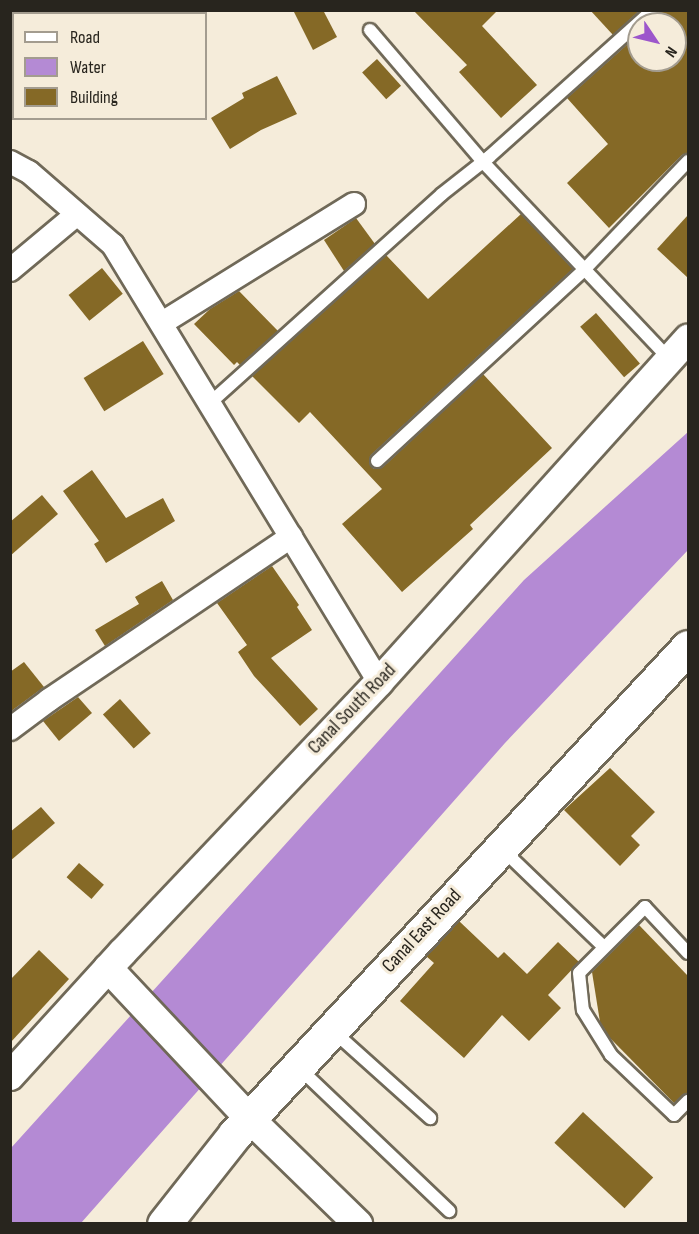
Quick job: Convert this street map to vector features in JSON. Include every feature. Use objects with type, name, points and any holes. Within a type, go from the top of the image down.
[{"type":"main road","name":"Canal East Road","points":[[164,1224],[250,1119],[297,1066],[688,647]]},
{"type":"street","points":[[10,162],[29,172],[113,244],[379,682]]},
{"type":"street","points":[[162,324],[354,204]]},
{"type":"street","points":[[10,270],[77,214]]},
{"type":"street","name":"Canal South Road","points":[[12,1070],[379,682],[688,339]]},
{"type":"street","points":[[10,729],[49,700],[291,537]]},
{"type":"street","points":[[108,968],[250,1119],[358,1224]]},
{"type":"lane","points":[[210,403],[442,194],[483,162],[653,10]]},
{"type":"lane","points":[[370,30],[483,162],[670,360]]},
{"type":"lane","points":[[376,461],[584,270],[688,161]]},
{"type":"lane","points":[[501,848],[604,947]]},
{"type":"lane","points":[[688,953],[645,907],[579,973],[583,1010],[611,1055],[674,1115],[688,1101]]},
{"type":"lane","points":[[332,1029],[430,1118]]},
{"type":"lane","points":[[297,1066],[449,1211]]},
{"type":"water","points":[[688,432],[688,550],[505,743],[81,1223],[11,1224],[11,1148],[524,580]]},
{"type":"building","points":[[293,10],[323,10],[337,37],[313,50]]},
{"type":"building","points":[[413,10],[498,10],[482,26],[537,85],[501,118],[459,72],[467,65]]},
{"type":"building","points":[[590,10],[640,10],[627,12],[627,22],[613,35]]},
{"type":"building","points":[[661,10],[688,10],[688,153],[682,155],[609,228],[567,183],[608,144],[567,98],[627,45],[627,72],[687,72],[687,12],[659,12]]},
{"type":"building","points":[[377,59],[401,86],[386,99],[362,72]]},
{"type":"building","points":[[277,76],[297,114],[261,130],[230,149],[211,118],[244,98],[242,93]]},
{"type":"building","points":[[521,214],[573,269],[371,455],[369,462],[374,469],[383,467],[483,374],[552,448],[470,525],[473,529],[402,592],[342,524],[382,489],[310,412],[299,423],[252,376],[386,255],[428,299]]},
{"type":"building","points":[[688,215],[688,278],[657,249]]},
{"type":"building","points":[[356,218],[375,244],[344,271],[324,240]]},
{"type":"building","points":[[102,268],[123,294],[89,321],[69,295]]},
{"type":"building","points":[[239,291],[278,331],[240,365],[237,362],[234,365],[194,324],[210,309]]},
{"type":"building","points":[[596,313],[640,364],[624,377],[580,327]]},
{"type":"building","points":[[143,341],[164,374],[104,411],[84,378]]},
{"type":"building","points":[[92,470],[126,518],[163,498],[175,521],[106,563],[94,544],[99,541],[63,491]]},
{"type":"building","points":[[42,495],[58,514],[10,556],[10,522]]},
{"type":"building","points":[[272,566],[299,605],[297,607],[312,630],[271,658],[318,709],[300,726],[254,676],[238,652],[247,645],[217,603]]},
{"type":"building","points":[[162,581],[173,600],[105,646],[95,630],[139,604],[135,597]]},
{"type":"building","points":[[24,662],[44,687],[10,712],[10,672]]},
{"type":"building","points":[[78,697],[92,713],[59,741],[43,721]]},
{"type":"building","points":[[120,699],[151,733],[134,749],[103,714]]},
{"type":"building","points":[[610,768],[655,812],[631,836],[640,845],[620,866],[564,810]]},
{"type":"building","points":[[41,807],[55,823],[10,861],[10,832]]},
{"type":"building","points":[[79,863],[104,885],[91,899],[67,877]]},
{"type":"building","points":[[459,921],[498,958],[504,952],[527,974],[558,942],[579,962],[548,995],[561,1008],[529,1041],[502,1015],[464,1058],[400,1001],[434,963],[426,956]]},
{"type":"building","points":[[639,925],[688,976],[688,1093],[674,1103],[609,1037],[600,1022],[592,972]]},
{"type":"building","points":[[39,950],[69,979],[10,1043],[10,980]]},
{"type":"building","points":[[583,1112],[653,1177],[625,1208],[554,1143]]}]
